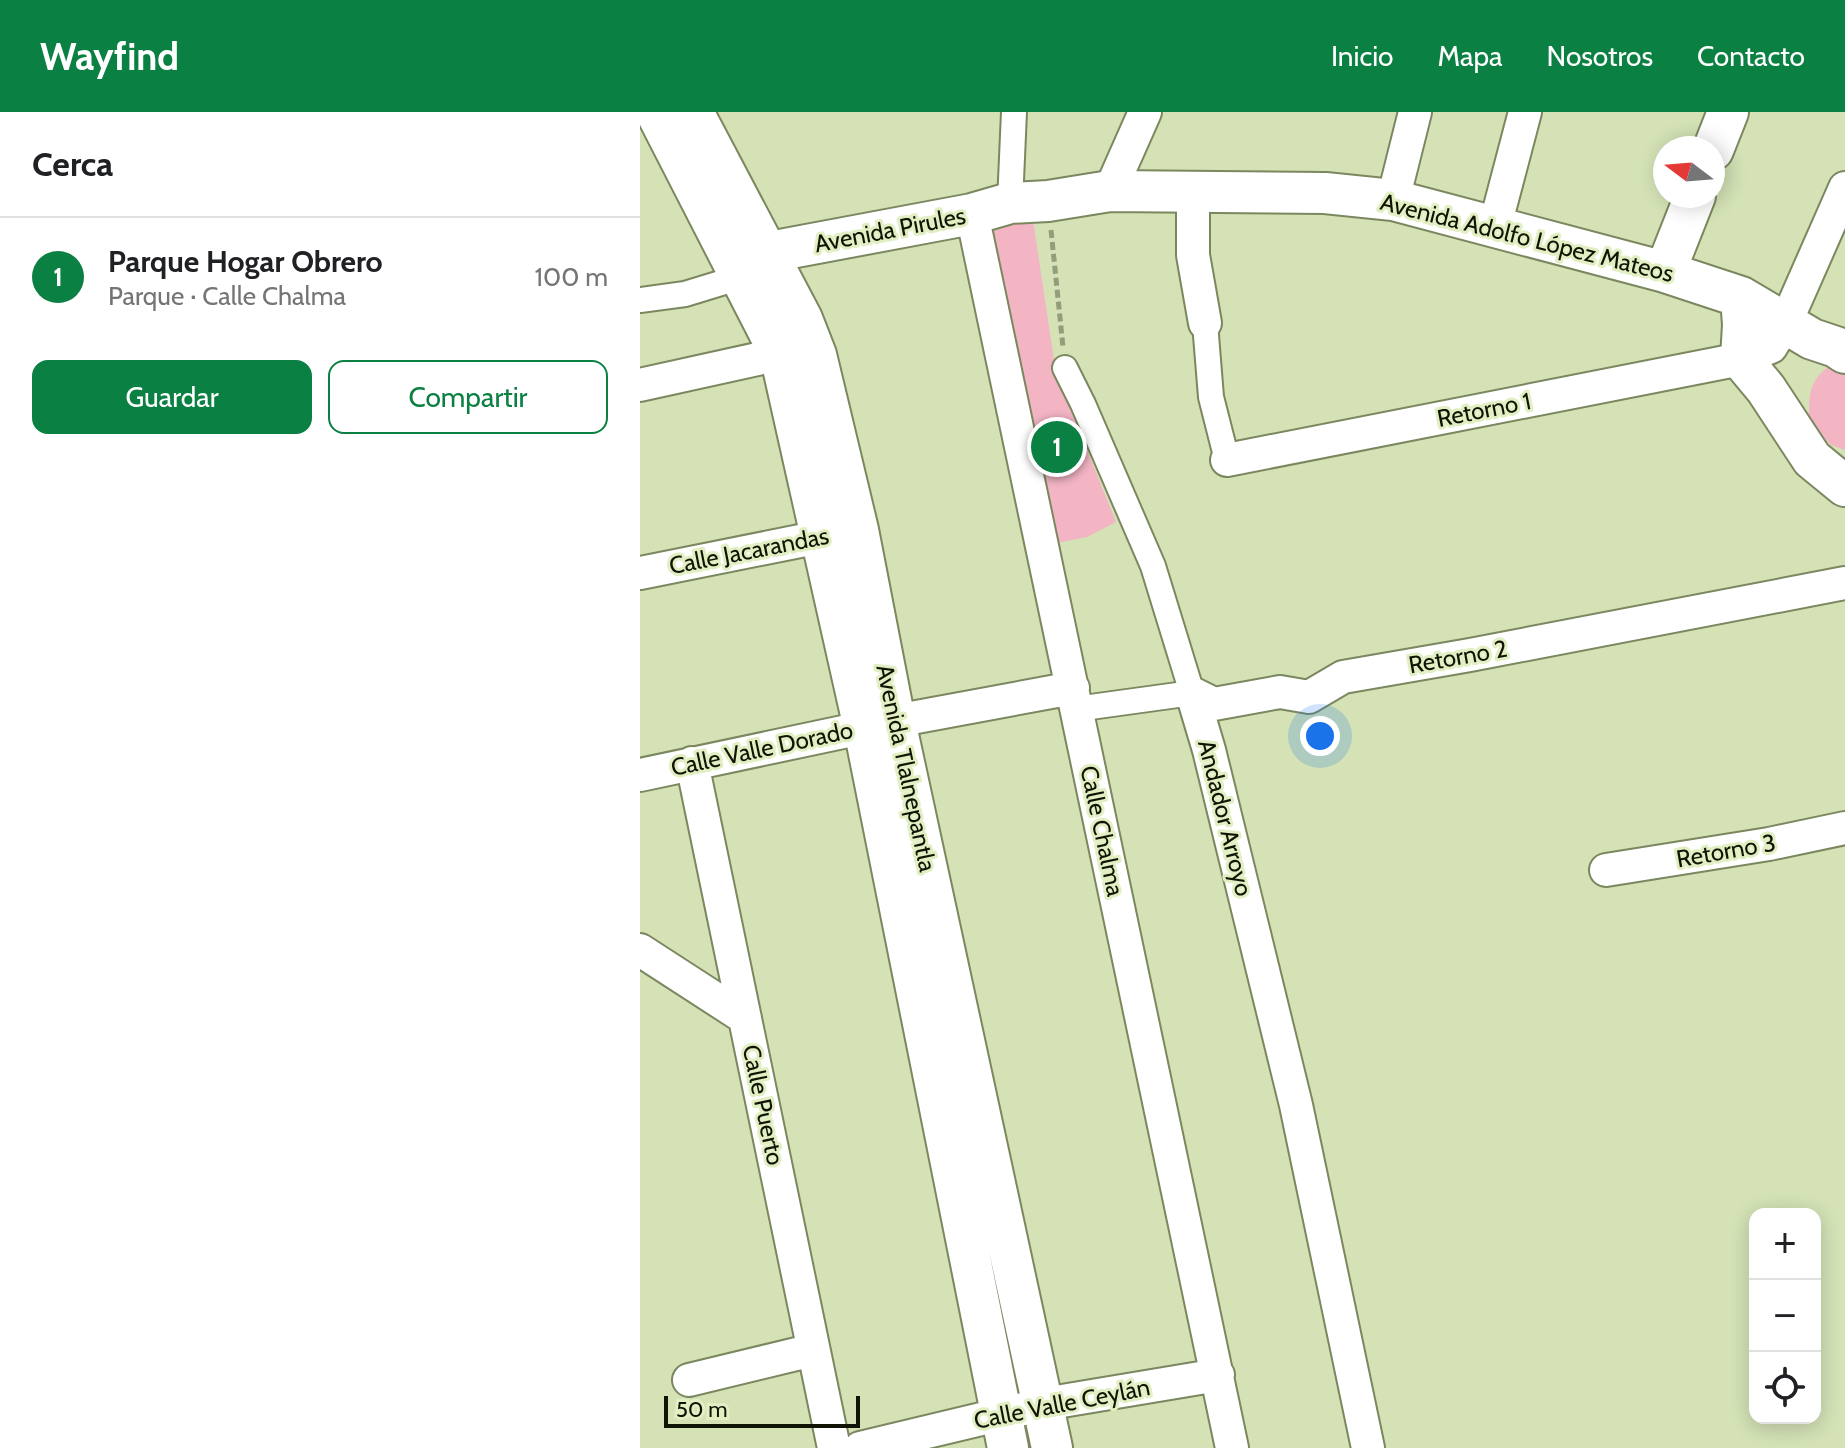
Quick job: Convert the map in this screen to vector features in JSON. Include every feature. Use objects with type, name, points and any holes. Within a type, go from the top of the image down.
[{"type":"street","name":"Avenida Tlalnepantla","points":[[656,112],[749,256],[802,319],[816,355],[840,532],[879,724],[1005,1432]]},
{"type":"street","name":"Avenida Tlalnepantla","points":[[693,112],[749,256],[840,532]]},
{"type":"street","points":[[1014,112],[1029,202]]},
{"type":"street","points":[[1110,191],[1145,112]]},
{"type":"street","points":[[1393,200],[1415,112]]},
{"type":"street","points":[[1495,226],[1525,112]]},
{"type":"street","points":[[1719,136],[1728,112]]},
{"type":"street","points":[[1193,190],[1193,255],[1205,323],[1211,397],[1227,460]]},
{"type":"street","name":"Avenida Adolfo López Mateos","points":[[1029,202],[1110,191],[1193,190],[1325,193],[1393,200],[1665,272],[1741,297],[1812,339],[1845,353]]},
{"type":"street","name":"Avenida Pirules","points":[[749,256],[1029,202]]},
{"type":"street","name":"Retorno 1","points":[[1227,460],[1741,359],[1771,347],[1842,205]]},
{"type":"street","points":[[1665,272],[1690,208]]},
{"type":"street","name":"Calle Chalma","points":[[972,214],[1232,1448]]},
{"type":"street","points":[[640,300],[685,294],[734,279],[749,256]]},
{"type":"street","points":[[1741,297],[1741,359],[1766,389],[1812,459],[1845,486]]},
{"type":"street","points":[[640,385],[780,354]]},
{"type":"street","name":"Andador Arroyo","points":[[1065,368],[1153,566],[1209,750],[1296,1105],[1368,1448]]},
{"type":"street","name":"Calle Jacarandas","points":[[640,573],[840,532]]},
{"type":"street","name":"Retorno 2","points":[[1074,698],[1192,693],[1214,704],[1280,692],[1309,697],[1343,677],[1845,583]]},
{"type":"street","name":"Calle Valle Dorado","points":[[640,775],[879,724],[1074,698]]},
{"type":"street","name":"Avenida Tlalnepantla","points":[[879,724],[1044,1404],[1052,1448]]},
{"type":"street","name":"Calle Puerto","points":[[692,763],[834,1448]]},
{"type":"street","name":"Retorno 3","points":[[1606,870],[1769,844],[1845,828]]},
{"type":"street","points":[[640,950],[745,1018]]},
{"type":"street","points":[[689,1380],[813,1350]]},
{"type":"street","name":"Calle Valle Ceylán","points":[[860,1448],[1005,1432],[1044,1404],[1218,1375]]},
{"type":"path","points":[[1029,202],[1065,368]]},
{"type":"shaded area","points":[[1033,220],[1056,373],[1116,522],[1087,537],[1041,546],[984,222]]},
{"type":"shaded area","points":[[1835,363],[1845,367],[1845,450],[1831,445],[1809,423],[1809,404],[1815,381]]},
{"type":"place","name":"Parque Hogar Obrero","points":[[1057,447]]}]
